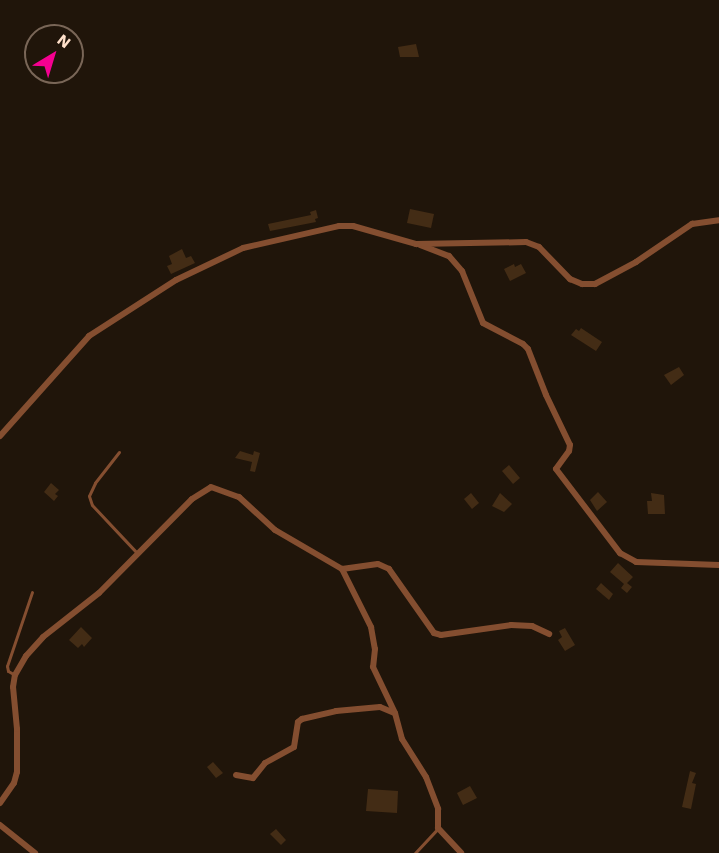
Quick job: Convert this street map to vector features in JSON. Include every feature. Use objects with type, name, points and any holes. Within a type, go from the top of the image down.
[{"type":"street","points":[[417,244],[526,242],[539,247],[570,279],[582,284],[595,284],[636,262],[692,224],[719,220]]},
{"type":"street","points":[[0,436],[89,336],[176,280],[243,249],[339,226],[353,226],[417,244],[449,256],[462,271],[483,323],[522,344],[528,350],[570,445],[569,451],[556,469],[620,553],[636,562],[719,565]]},
{"type":"street","points":[[0,802],[14,783],[16,772],[15,675],[26,656],[43,637],[99,593],[192,499],[211,487],[239,498],[274,530],[342,569],[371,627],[375,649],[373,667],[395,713],[402,739],[426,777],[438,808],[438,828],[461,853]]},
{"type":"street","points":[[342,569],[378,564],[389,569],[434,633],[441,635],[511,625],[532,626],[549,634]]},
{"type":"street","points":[[236,775],[253,778],[265,763],[294,747],[298,722],[302,719],[336,711],[381,707],[395,713]]},
{"type":"street","points":[[0,825],[35,853]]},
{"type":"lane","points":[[119,452],[95,483],[89,496],[93,505],[138,555]]},
{"type":"lane","points":[[15,675],[8,671],[8,666],[32,592]]},
{"type":"lane","points":[[415,853],[438,828]]},
{"type":"building","points":[[416,44],[419,57],[400,57],[398,47]]},
{"type":"building","points":[[410,209],[434,214],[431,228],[407,223]]},
{"type":"building","points":[[316,210],[318,218],[315,219],[316,222],[270,231],[268,224],[311,215],[310,212]]},
{"type":"building","points":[[182,249],[186,258],[191,256],[195,263],[171,274],[167,266],[172,264],[169,256]]},
{"type":"building","points":[[514,264],[515,267],[521,264],[526,273],[510,281],[504,269]]},
{"type":"building","points":[[581,328],[602,342],[596,351],[571,335],[576,329],[579,331]]},
{"type":"building","points":[[679,367],[684,375],[671,385],[664,375]]},
{"type":"building","points":[[240,451],[253,455],[254,451],[260,453],[255,472],[250,471],[252,462],[235,458]]},
{"type":"building","points":[[509,465],[520,478],[513,484],[502,471]]},
{"type":"building","points":[[51,483],[59,490],[55,494],[58,496],[54,501],[44,492]]},
{"type":"building","points":[[598,492],[607,502],[597,511],[590,500]]},
{"type":"building","points":[[471,493],[479,503],[472,509],[464,499]]},
{"type":"building","points":[[500,493],[512,504],[504,512],[492,506]]},
{"type":"building","points":[[651,493],[664,495],[665,514],[648,514],[647,501],[652,501]]},
{"type":"building","points":[[618,563],[633,577],[627,583],[632,587],[627,593],[621,588],[624,584],[610,572]]},
{"type":"building","points":[[601,583],[613,594],[609,600],[596,589]]},
{"type":"building","points":[[81,627],[92,638],[84,647],[82,644],[78,648],[69,640]]},
{"type":"building","points":[[565,628],[575,645],[565,651],[558,640],[562,637],[559,631]]},
{"type":"building","points":[[213,762],[223,773],[216,778],[207,767]]},
{"type":"building","points":[[690,771],[696,773],[692,783],[696,784],[691,809],[682,807]]},
{"type":"building","points":[[470,786],[477,798],[463,805],[457,793]]},
{"type":"building","points":[[368,789],[398,791],[397,813],[366,811]]},
{"type":"building","points":[[276,829],[286,840],[281,845],[270,834]]}]
